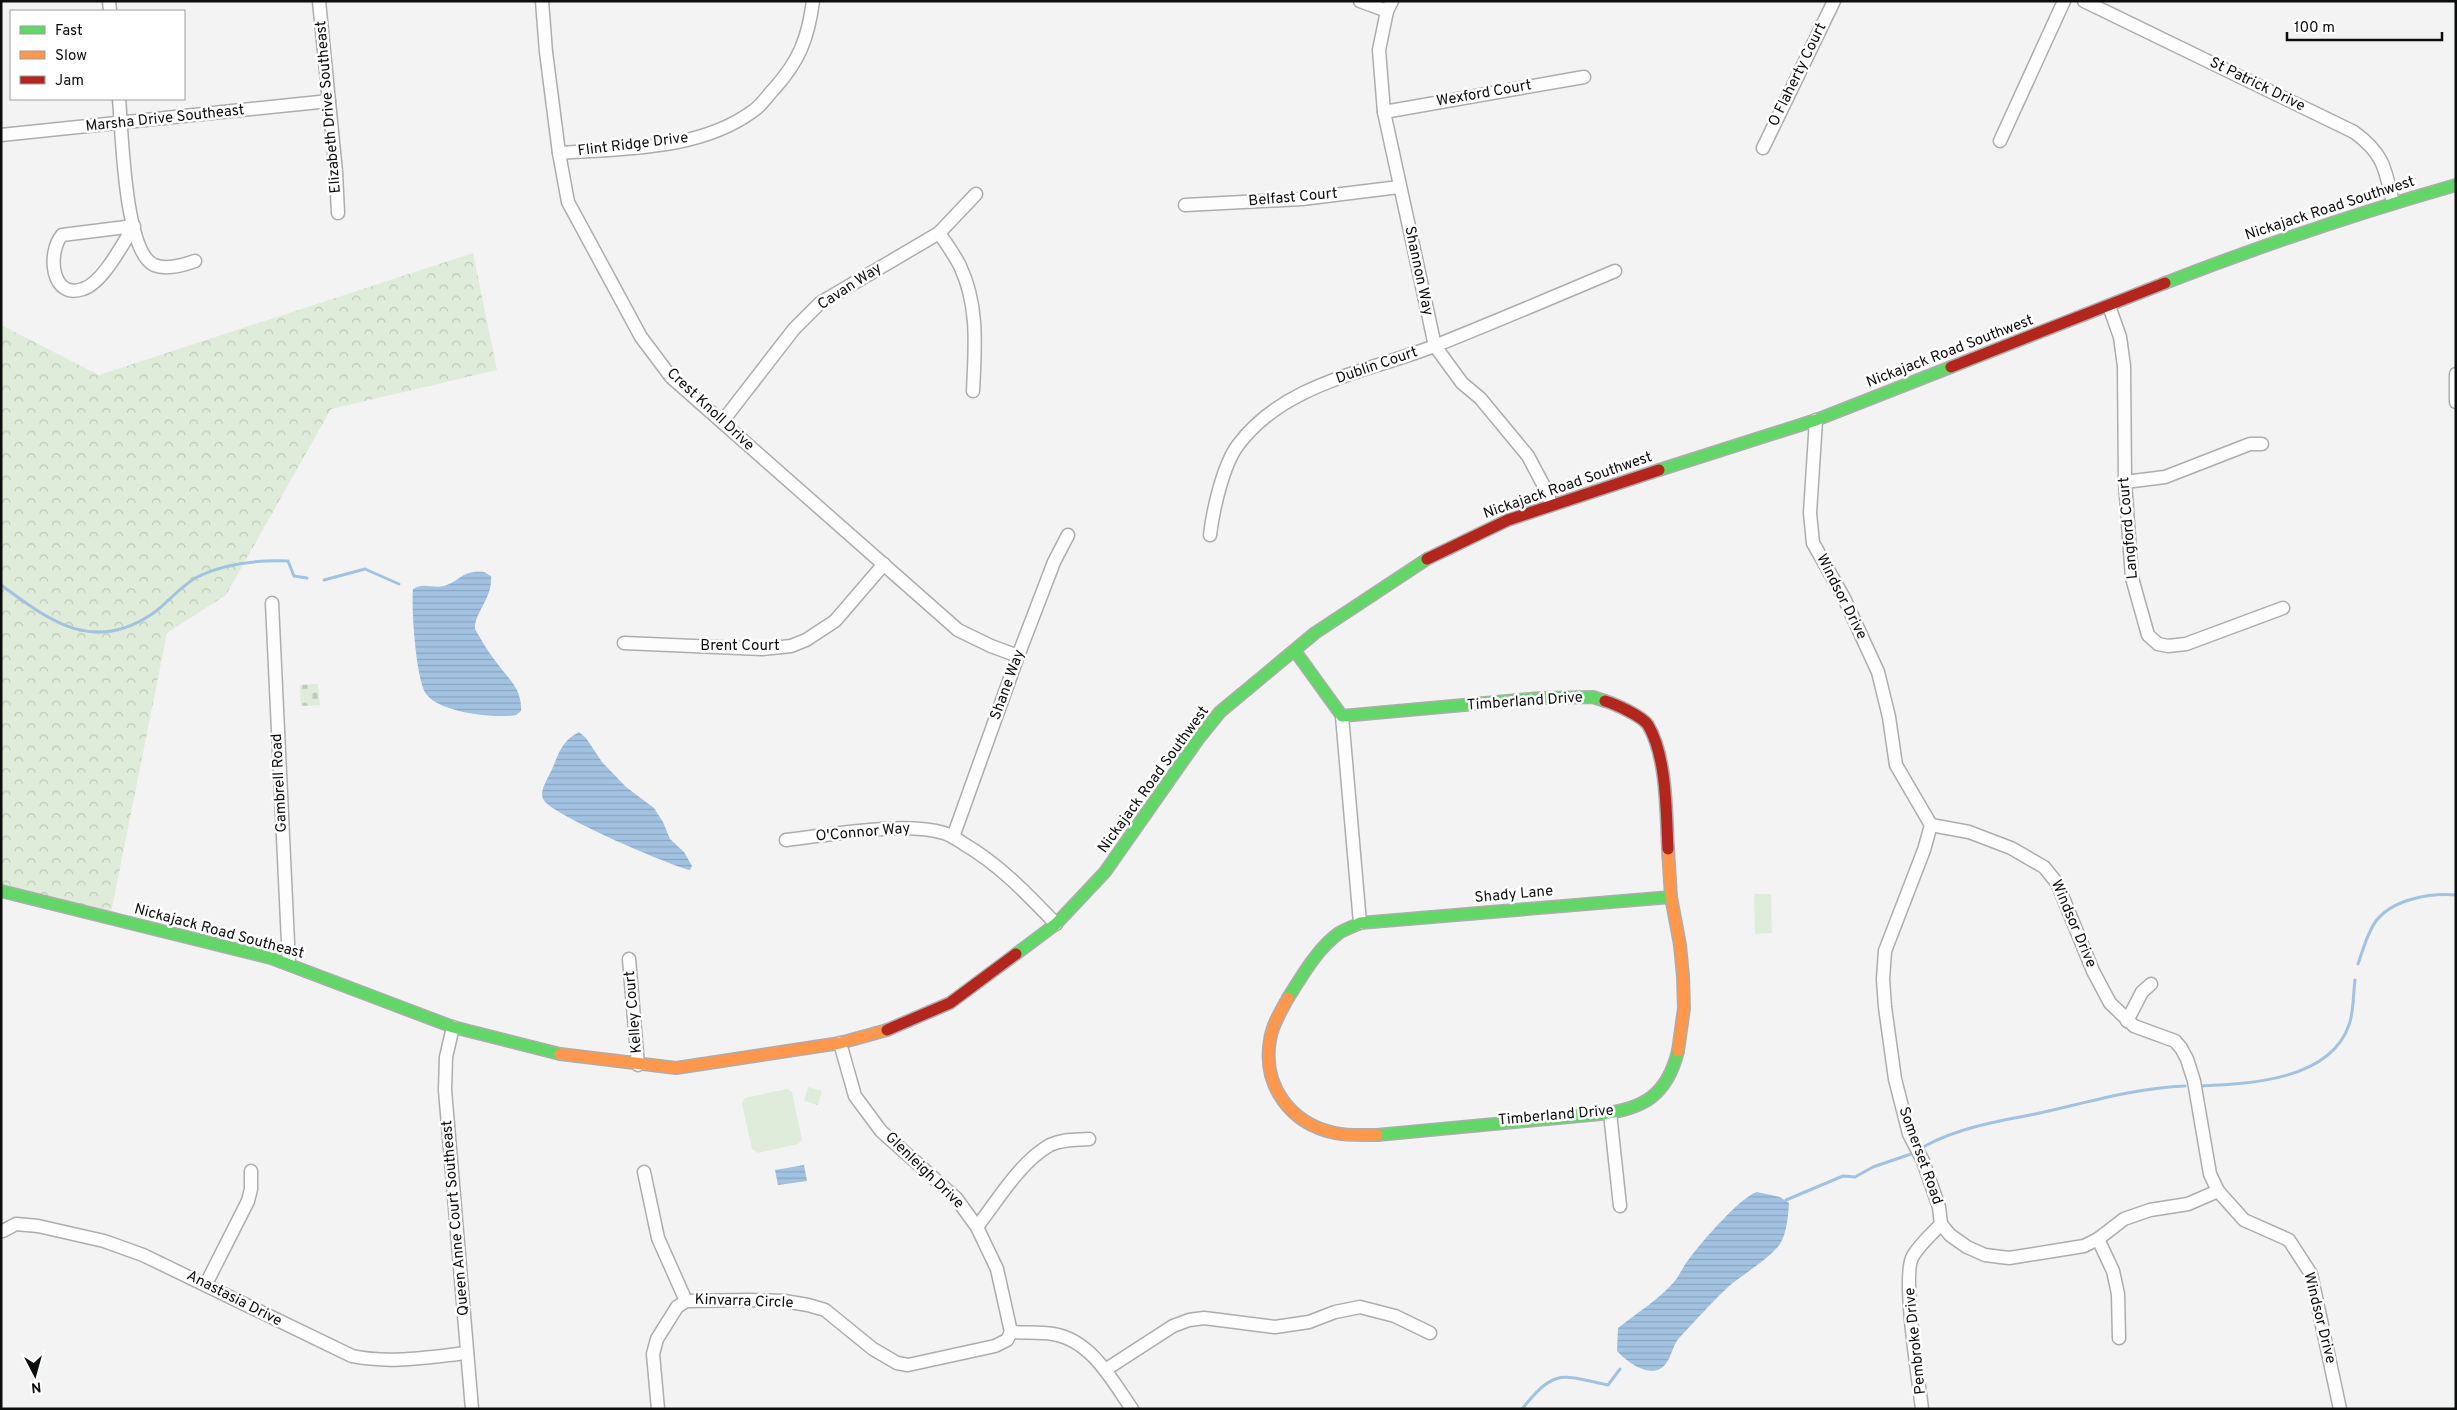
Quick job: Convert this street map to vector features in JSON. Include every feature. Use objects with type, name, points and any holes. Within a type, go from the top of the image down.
[{"type":"street","name":"Elizabeth Drive Southeast","points":[[319,1],[338,213]]},
{"type":"street","name":"Crest Knoll Drive","points":[[542,1],[546,52],[559,153],[568,202],[641,337],[671,377],[958,630],[991,646],[1018,656]]},
{"type":"street","name":"Flint Ridge Drive","points":[[559,153],[656,145],[692,139],[726,127],[754,111],[791,70],[804,44],[813,1]]},
{"type":"street","points":[[1360,1],[1390,6]]},
{"type":"street","name":"O Flaherty Court","points":[[1763,148],[1834,1]]},
{"type":"street","points":[[2000,142],[2064,1]]},
{"type":"street","name":"St Patrick Drive","points":[[2084,1],[2354,132],[2372,145],[2381,159],[2393,203]]},
{"type":"street","name":"Shannon Way","points":[[1390,6],[1379,50],[1384,112],[1435,346],[1462,383],[1480,398],[1528,456],[1546,490],[1551,504]]},
{"type":"street","name":"Wexford Court","points":[[1384,112],[1584,77]]},
{"type":"street","points":[[119,100],[124,183],[141,248],[153,264],[176,266],[195,261]]},
{"type":"street","name":"Marsha Drive Southeast","points":[[1,135],[329,101]]},
{"type":"street","name":"Nickajack Road Southwest","points":[[453,1027],[547,1052],[638,1065],[676,1068],[840,1043],[888,1030],[950,1003],[1056,924],[1105,872],[1199,738],[1220,712],[1315,633],[1436,553],[1508,520],[1551,504],[1816,420],[2218,262],[2393,203],[2456,185]]},
{"type":"street","name":"Belfast Court","points":[[1186,205],[1302,199],[1399,187]]},
{"type":"street","name":"Cavan Way","points":[[722,422],[794,329],[820,303],[939,233],[976,194]]},
{"type":"street","points":[[134,226],[101,276],[84,289],[72,290],[62,286],[56,278],[52,254],[55,243],[62,235],[134,226]]},
{"type":"street","points":[[939,233],[959,264],[970,292],[976,326],[973,391]]},
{"type":"street","name":"Dublin Court","points":[[1210,535],[1213,515],[1223,480],[1237,446],[1263,420],[1304,392],[1435,346],[1615,271]]},
{"type":"street","name":"Langford Court","points":[[2109,306],[2120,337],[2124,366],[2125,482],[2132,578],[2148,635],[2158,644],[2168,646],[2186,644],[2283,608]]},
{"type":"street","points":[[2456,374],[2456,402]]},
{"type":"street","name":"Windsor Drive","points":[[1816,420],[1810,513],[1813,543],[1844,598],[1878,672],[1889,717],[1896,765],[1931,825],[1969,832],[2010,848],[2029,857],[2052,874],[2100,987],[2127,1021],[2175,1041],[2187,1059],[2194,1081],[2210,1174],[2218,1192],[2244,1220],[2290,1240],[2311,1274],[2340,1409]]},
{"type":"street","points":[[2125,482],[2165,476],[2250,444],[2262,444]]},
{"type":"street","name":"Shane Way","points":[[953,837],[1018,656],[1054,562],[1068,535]]},
{"type":"street","name":"Brent Court","points":[[624,643],[762,649],[791,646],[806,640],[835,621],[884,564]]},
{"type":"street","name":"Gambrell Road","points":[[272,603],[289,964]]},
{"type":"street","points":[[1295,651],[1342,716],[1360,923]]},
{"type":"street","name":"Timberland Drive","points":[[1342,716],[1542,698],[1593,697],[1617,705],[1647,723],[1658,751],[1665,797],[1671,897],[1683,977],[1682,1028],[1678,1052],[1667,1083],[1653,1099],[1643,1104],[1610,1113],[1493,1122],[1433,1130],[1350,1135],[1324,1130],[1300,1117],[1283,1104],[1270,1075],[1270,1039],[1283,1006],[1307,970],[1338,934],[1360,923]]},
{"type":"street","name":"Somerset Road","points":[[1931,825],[1885,951],[1884,979],[1885,1008],[1895,1079],[1909,1134],[1923,1161],[1939,1207],[1941,1224],[1950,1235],[1967,1247],[1986,1255],[2009,1258],[2084,1246],[2098,1239],[2124,1220],[2150,1210],[2188,1204],[2218,1192]]},
{"type":"street","name":"O'Connor Way","points":[[786,840],[901,828],[925,829],[947,833],[1003,870],[1056,924]]},
{"type":"street","name":"Nickajack Road Southeast","points":[[1,891],[289,964],[453,1027]]},
{"type":"street","name":"Shady Lane","points":[[1360,923],[1671,897]]},
{"type":"street","name":"Kelley Court","points":[[630,959],[638,1065]]},
{"type":"street","points":[[2127,1021],[2142,992],[2151,984]]},
{"type":"street","name":"Queen Anne Court Southeast","points":[[453,1027],[446,1058],[445,1090],[472,1409]]},
{"type":"street","name":"Glenleigh Drive","points":[[840,1043],[855,1096],[881,1131],[956,1198],[977,1227],[997,1269],[1011,1332]]},
{"type":"street","points":[[1610,1113],[1620,1206]]},
{"type":"street","points":[[977,1227],[1020,1171],[1042,1151],[1064,1140],[1089,1139]]},
{"type":"street","points":[[206,1284],[248,1201],[251,1189],[251,1171]]},
{"type":"street","points":[[644,1172],[658,1238],[686,1301]]},
{"type":"street","name":"Anastasia Drive","points":[[3,1231],[16,1224],[32,1225],[104,1241],[143,1254],[352,1356],[378,1360],[467,1354]]},
{"type":"street","name":"Pembroke Drive","points":[[1922,1409],[1911,1319],[1910,1272],[1912,1257],[1941,1224]]},
{"type":"street","points":[[2098,1239],[2113,1271],[2118,1294],[2119,1338]]},
{"type":"street","name":"Kinvarra Circle","points":[[658,1409],[654,1354],[657,1338],[677,1307],[686,1301],[784,1301],[825,1310],[873,1348],[897,1363],[908,1365],[995,1346],[1007,1340],[1011,1332]]},
{"type":"street","points":[[1105,1370],[1172,1326],[1189,1320],[1204,1318],[1275,1327],[1309,1322],[1334,1312],[1360,1307],[1395,1316],[1430,1333]]},
{"type":"street","points":[[1011,1332],[1054,1334],[1072,1340],[1086,1349],[1105,1370],[1132,1409]]},
{"type":"green space","points":[[473,253],[497,370],[331,409],[226,595],[167,633],[110,918],[1,893],[1,325],[99,375]]},
{"type":"green space","points":[[318,684],[320,705],[301,706],[300,685]]},
{"type":"green space","points":[[1754,894],[1771,894],[1772,933],[1755,934]]},
{"type":"green space","points":[[808,1087],[822,1091],[818,1105],[804,1101]]},
{"type":"green space","points":[[787,1089],[792,1092],[802,1140],[798,1144],[758,1153],[752,1149],[742,1104],[745,1098]]},
{"type":"water","points":[[484,572],[491,576],[491,584],[487,598],[477,617],[475,629],[491,655],[517,690],[521,711],[516,715],[482,715],[444,706],[427,695],[420,676],[414,627],[413,589],[421,586],[444,586],[466,574]]},
{"type":"water","points":[[579,732],[586,738],[602,762],[626,787],[654,808],[663,822],[670,839],[684,852],[692,866],[690,870],[637,850],[587,827],[550,806],[543,799],[543,788],[560,751],[569,739]]},
{"type":"water","points":[[804,1165],[807,1181],[778,1185],[775,1170]]},
{"type":"water","points":[[1757,1192],[1780,1197],[1789,1203],[1786,1230],[1780,1244],[1769,1256],[1727,1288],[1709,1306],[1677,1341],[1667,1362],[1660,1369],[1649,1371],[1626,1359],[1617,1351],[1618,1328],[1668,1289],[1694,1252],[1721,1221],[1741,1202]]},
{"type":"waterway","points":[[1,585],[55,621],[91,632],[110,631],[131,626],[164,605],[192,580],[231,565],[266,561],[288,561],[294,576],[307,578]]},
{"type":"waterway","points":[[324,580],[365,569],[399,584]]},
{"type":"waterway","points":[[2358,964],[2370,931],[2383,913],[2392,907],[2413,899],[2435,895],[2456,895]]},
{"type":"waterway","points":[[2201,1086],[2242,1083],[2286,1075],[2307,1068],[2325,1057],[2339,1043],[2351,1020],[2355,980]]},
{"type":"waterway","points":[[1925,1146],[1951,1134],[1993,1122],[2128,1093],[2185,1086]]},
{"type":"waterway","points":[[1786,1200],[1843,1176],[1855,1177],[1873,1167],[1911,1154]]},
{"type":"waterway","points":[[1522,1409],[1533,1396],[1551,1381],[1569,1377],[1608,1385],[1620,1369]]},
{"type":"traffic: fast","points":[[2165,283],[2309,231],[2456,185]]},
{"type":"traffic: fast","points":[[1659,470],[1816,420],[1951,367]]},
{"type":"traffic: fast","points":[[1016,954],[1056,924],[1105,872],[1199,738],[1220,712],[1315,633],[1427,559]]},
{"type":"traffic: fast","points":[[1295,651],[1342,716],[1541,698],[1593,697],[1605,701]]},
{"type":"traffic: fast","points":[[1,891],[271,958],[453,1027],[560,1054]]},
{"type":"traffic: fast","points":[[1288,998],[1310,963],[1331,939],[1360,923],[1671,897]]},
{"type":"traffic: fast","points":[[1377,1135],[1616,1112],[1630,1108],[1652,1097],[1667,1079],[1678,1051]]},
{"type":"traffic: slow","points":[[1668,849],[1671,897],[1680,945],[1683,976],[1684,1008],[1678,1051]]},
{"type":"traffic: slow","points":[[1288,998],[1273,1029],[1269,1057],[1275,1087],[1283,1100],[1293,1112],[1319,1128],[1346,1135],[1377,1135]]},
{"type":"traffic: slow","points":[[560,1054],[676,1068],[840,1043],[887,1030]]},
{"type":"traffic: jam","points":[[1951,367],[2165,283]]},
{"type":"traffic: jam","points":[[1427,559],[1508,520],[1659,470]]},
{"type":"traffic: jam","points":[[1605,701],[1640,718],[1648,725],[1654,738],[1662,769],[1666,802],[1668,849]]},
{"type":"traffic: jam","points":[[887,1030],[950,1003],[1016,954]]}]
